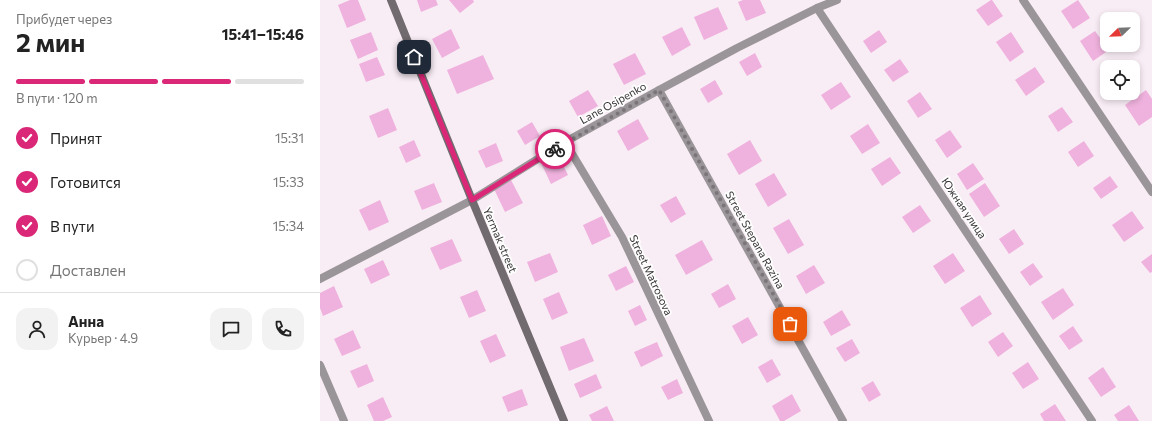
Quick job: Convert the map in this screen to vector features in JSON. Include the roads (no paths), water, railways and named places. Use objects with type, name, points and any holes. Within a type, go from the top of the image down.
[{"type":"street","name":"Yermak street","points":[[391,0],[564,421]]},
{"type":"street","name":"Lane Osipenko","points":[[320,279],[472,200],[565,142],[659,90],[737,48],[837,0]]},
{"type":"street","points":[[1023,0],[1152,192]]},
{"type":"street","name":"Южная улица","points":[[818,8],[1092,421]]},
{"type":"street","name":"Street Stepana Razina","points":[[659,90],[843,421]]},
{"type":"street","name":"Street Matrosova","points":[[565,142],[622,237],[709,421]]},
{"type":"street","points":[[320,365],[344,421]]}]
